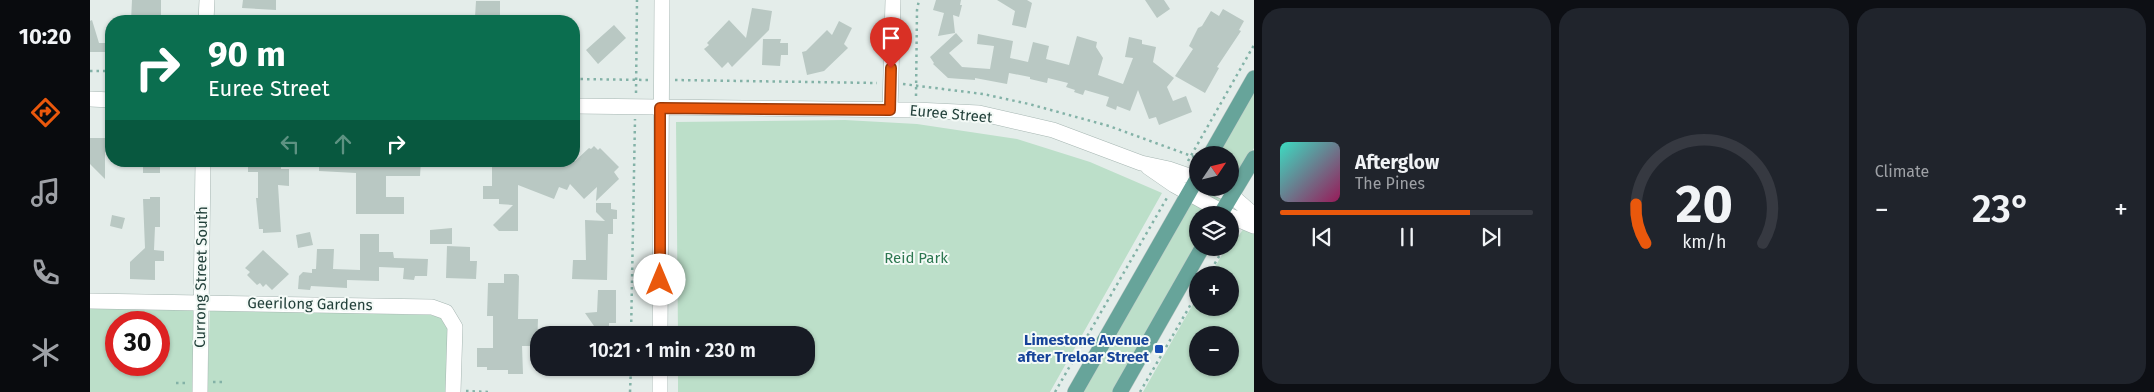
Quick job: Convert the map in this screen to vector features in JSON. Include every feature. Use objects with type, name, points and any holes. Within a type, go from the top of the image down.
[{"type":"main road","points":[[1215,146],[1254,78]]},
{"type":"main road","points":[[1239,182],[1254,158]]},
{"type":"main road","points":[[1074,392],[1188,193]]},
{"type":"main road","points":[[1120,392],[1197,256]]},
{"type":"street","points":[[206,15],[207,0]]},
{"type":"street","points":[[660,326],[662,0]]},
{"type":"street","points":[[890,110],[893,0]]},
{"type":"street","points":[[90,99],[105,100]]},
{"type":"street","name":"Euree Street","points":[[580,106],[979,113],[1053,130],[1141,163],[1177,179],[1189,178]]},
{"type":"street","name":"Currong Street South","points":[[200,392],[203,167]]},
{"type":"street","name":"Euree Street","points":[[1177,179],[1188,193],[1211,206]]},
{"type":"street","points":[[1232,196],[1254,215]]},
{"type":"street","name":"Euree Street","points":[[1239,220],[1254,226]]},
{"type":"street","name":"Geerilong Gardens","points":[[90,301],[432,307],[446,312],[455,327],[458,392]]},
{"type":"street","points":[[660,376],[660,392]]},
{"type":"path","points":[[631,326],[637,0]]},
{"type":"path","points":[[915,84],[919,0]]},
{"type":"path","points":[[1196,146],[1254,45]]},
{"type":"path","points":[[90,71],[105,71]]},
{"type":"path","points":[[580,79],[915,84],[983,94],[1028,104],[1109,126],[1189,154]]},
{"type":"path","points":[[1055,392],[1189,158]]},
{"type":"path","points":[[1140,392],[1189,308]]},
{"type":"path","points":[[630,392],[631,376]]},
{"type":"path","points":[[458,392],[490,392]]},
{"type":"green space","points":[[1254,91],[1254,148],[1239,174],[1239,146],[1223,146]]},
{"type":"green space","name":"Reid Park","points":[[845,120],[917,124],[1017,139],[1090,162],[1162,193],[1050,392],[678,392],[678,376],[815,376],[815,326],[678,326],[676,122]]},
{"type":"green space","points":[[1194,196],[1226,196],[1220,206],[1189,206],[1189,256],[1191,256],[1112,392],[1083,392]]},
{"type":"green space","points":[[1244,228],[1254,234],[1254,392],[1143,392],[1189,311],[1189,316],[1239,316],[1239,266],[1215,266],[1221,256],[1239,256],[1239,235]]},
{"type":"green space","points":[[90,308],[194,310],[192,392],[90,392]]},
{"type":"green space","points":[[210,309],[430,315],[440,317],[447,328],[447,392],[207,392]]},
{"type":"building","points":[[132,0],[161,0],[161,15],[131,15]]},
{"type":"building","points":[[243,0],[276,0],[276,10],[242,8]]},
{"type":"building","points":[[936,0],[961,0],[960,5],[962,5],[959,17],[953,15],[955,33],[938,36],[944,13],[933,10]]},
{"type":"building","points":[[997,0],[1027,0],[1032,3],[1026,28],[1012,25],[1015,11]]},
{"type":"building","points":[[1145,0],[1164,0],[1170,9],[1157,18]]},
{"type":"building","points":[[476,1],[500,1],[500,15],[475,15]]},
{"type":"building","points":[[752,8],[772,11],[769,30],[732,67],[728,62],[722,68],[704,49],[709,45],[707,43],[729,20],[746,38]]},
{"type":"building","points":[[1223,9],[1244,21],[1239,30],[1241,31],[1217,67],[1219,68],[1205,93],[1175,76],[1193,49],[1189,46],[1198,28],[1202,26],[1211,11],[1219,16]]},
{"type":"building","points":[[92,20],[99,43],[105,43],[105,52],[90,52],[90,21]]},
{"type":"building","points":[[839,21],[852,28],[844,44],[848,48],[824,71],[807,75],[802,52],[806,51],[827,30],[832,35]]},
{"type":"building","points":[[614,25],[626,38],[598,64],[586,50]]},
{"type":"building","points":[[956,33],[963,41],[949,53],[962,67],[990,69],[994,46],[977,44],[978,34],[1013,41],[1010,58],[1028,62],[1033,42],[1049,46],[1046,59],[1069,65],[1077,36],[1097,42],[1096,47],[1103,58],[1098,75],[1123,84],[1133,58],[1125,57],[1129,37],[1142,40],[1142,44],[1156,47],[1153,62],[1174,78],[1167,87],[1173,101],[1186,96],[1192,112],[1159,125],[1156,117],[1149,119],[1138,90],[1130,111],[1117,106],[1116,110],[1106,106],[1109,97],[1085,90],[1083,95],[1066,87],[1068,83],[1048,78],[1047,83],[1009,73],[1007,84],[975,78],[975,80],[948,78],[933,64],[930,57]]},
{"type":"building","points":[[763,39],[781,39],[780,43],[788,43],[788,55],[781,55],[780,66],[762,65]]},
{"type":"building","points":[[90,138],[105,138],[105,179],[90,164]]},
{"type":"building","points":[[594,146],[598,150],[600,148],[619,167],[614,172],[619,179],[596,201],[597,187],[584,199],[570,184],[567,190],[559,187],[554,199],[518,185],[518,231],[499,231],[493,225],[513,205],[499,204],[499,199],[483,199],[483,186],[492,186],[492,167],[580,167],[580,156],[589,148],[591,149]]},
{"type":"building","points":[[143,167],[160,167],[160,173],[143,173]]},
{"type":"building","points":[[248,167],[281,167],[281,169],[289,169],[289,186],[278,185],[281,232],[263,233],[263,229],[259,229],[256,198],[258,198],[258,172],[248,172]]},
{"type":"building","points":[[319,167],[421,167],[420,176],[386,176],[386,197],[404,197],[404,214],[356,214],[356,173],[319,171]]},
{"type":"building","points":[[150,197],[160,197],[160,227],[155,227],[154,250],[164,251],[164,261],[155,261],[155,280],[130,279],[130,262],[145,248],[143,199],[150,199]]},
{"type":"building","points":[[596,203],[611,203],[611,209],[617,210],[617,219],[613,219],[613,234],[608,234],[607,280],[572,279],[573,260],[586,260],[585,220],[605,221],[596,212]]},
{"type":"building","points":[[112,215],[125,218],[122,229],[110,226]]},
{"type":"building","points":[[452,228],[452,244],[430,244],[430,230]]},
{"type":"building","points":[[310,232],[313,245],[298,248],[296,235]]},
{"type":"building","points":[[360,234],[379,234],[379,252],[393,252],[394,258],[428,259],[427,276],[415,276],[414,280],[403,279],[404,268],[379,267],[379,281],[347,280],[347,288],[311,286],[310,290],[298,289],[299,276],[303,272],[312,273],[312,269],[316,269],[317,249],[334,249],[333,269],[360,270]]},
{"type":"building","points":[[447,246],[470,247],[470,261],[477,261],[476,279],[446,278]]},
{"type":"building","points":[[263,250],[289,274],[272,290],[266,284],[263,287],[260,283],[257,285],[247,275],[250,272],[245,268]]},
{"type":"building","points":[[504,274],[517,274],[519,276],[518,319],[538,319],[538,326],[530,326],[530,346],[522,346],[523,374],[508,374],[508,370],[487,370],[487,367],[477,367],[477,348],[493,348],[493,316],[487,316],[488,283],[504,283]]},
{"type":"building","points":[[598,290],[616,290],[616,323],[609,323],[609,326],[594,326],[585,313],[597,312]]},
{"type":"place","name":"Limestone Avenue after Treloar Street","points":[[1159,349]]},
{"type":"route","points":[[660,280],[660,108],[890,110],[891,68]]}]
